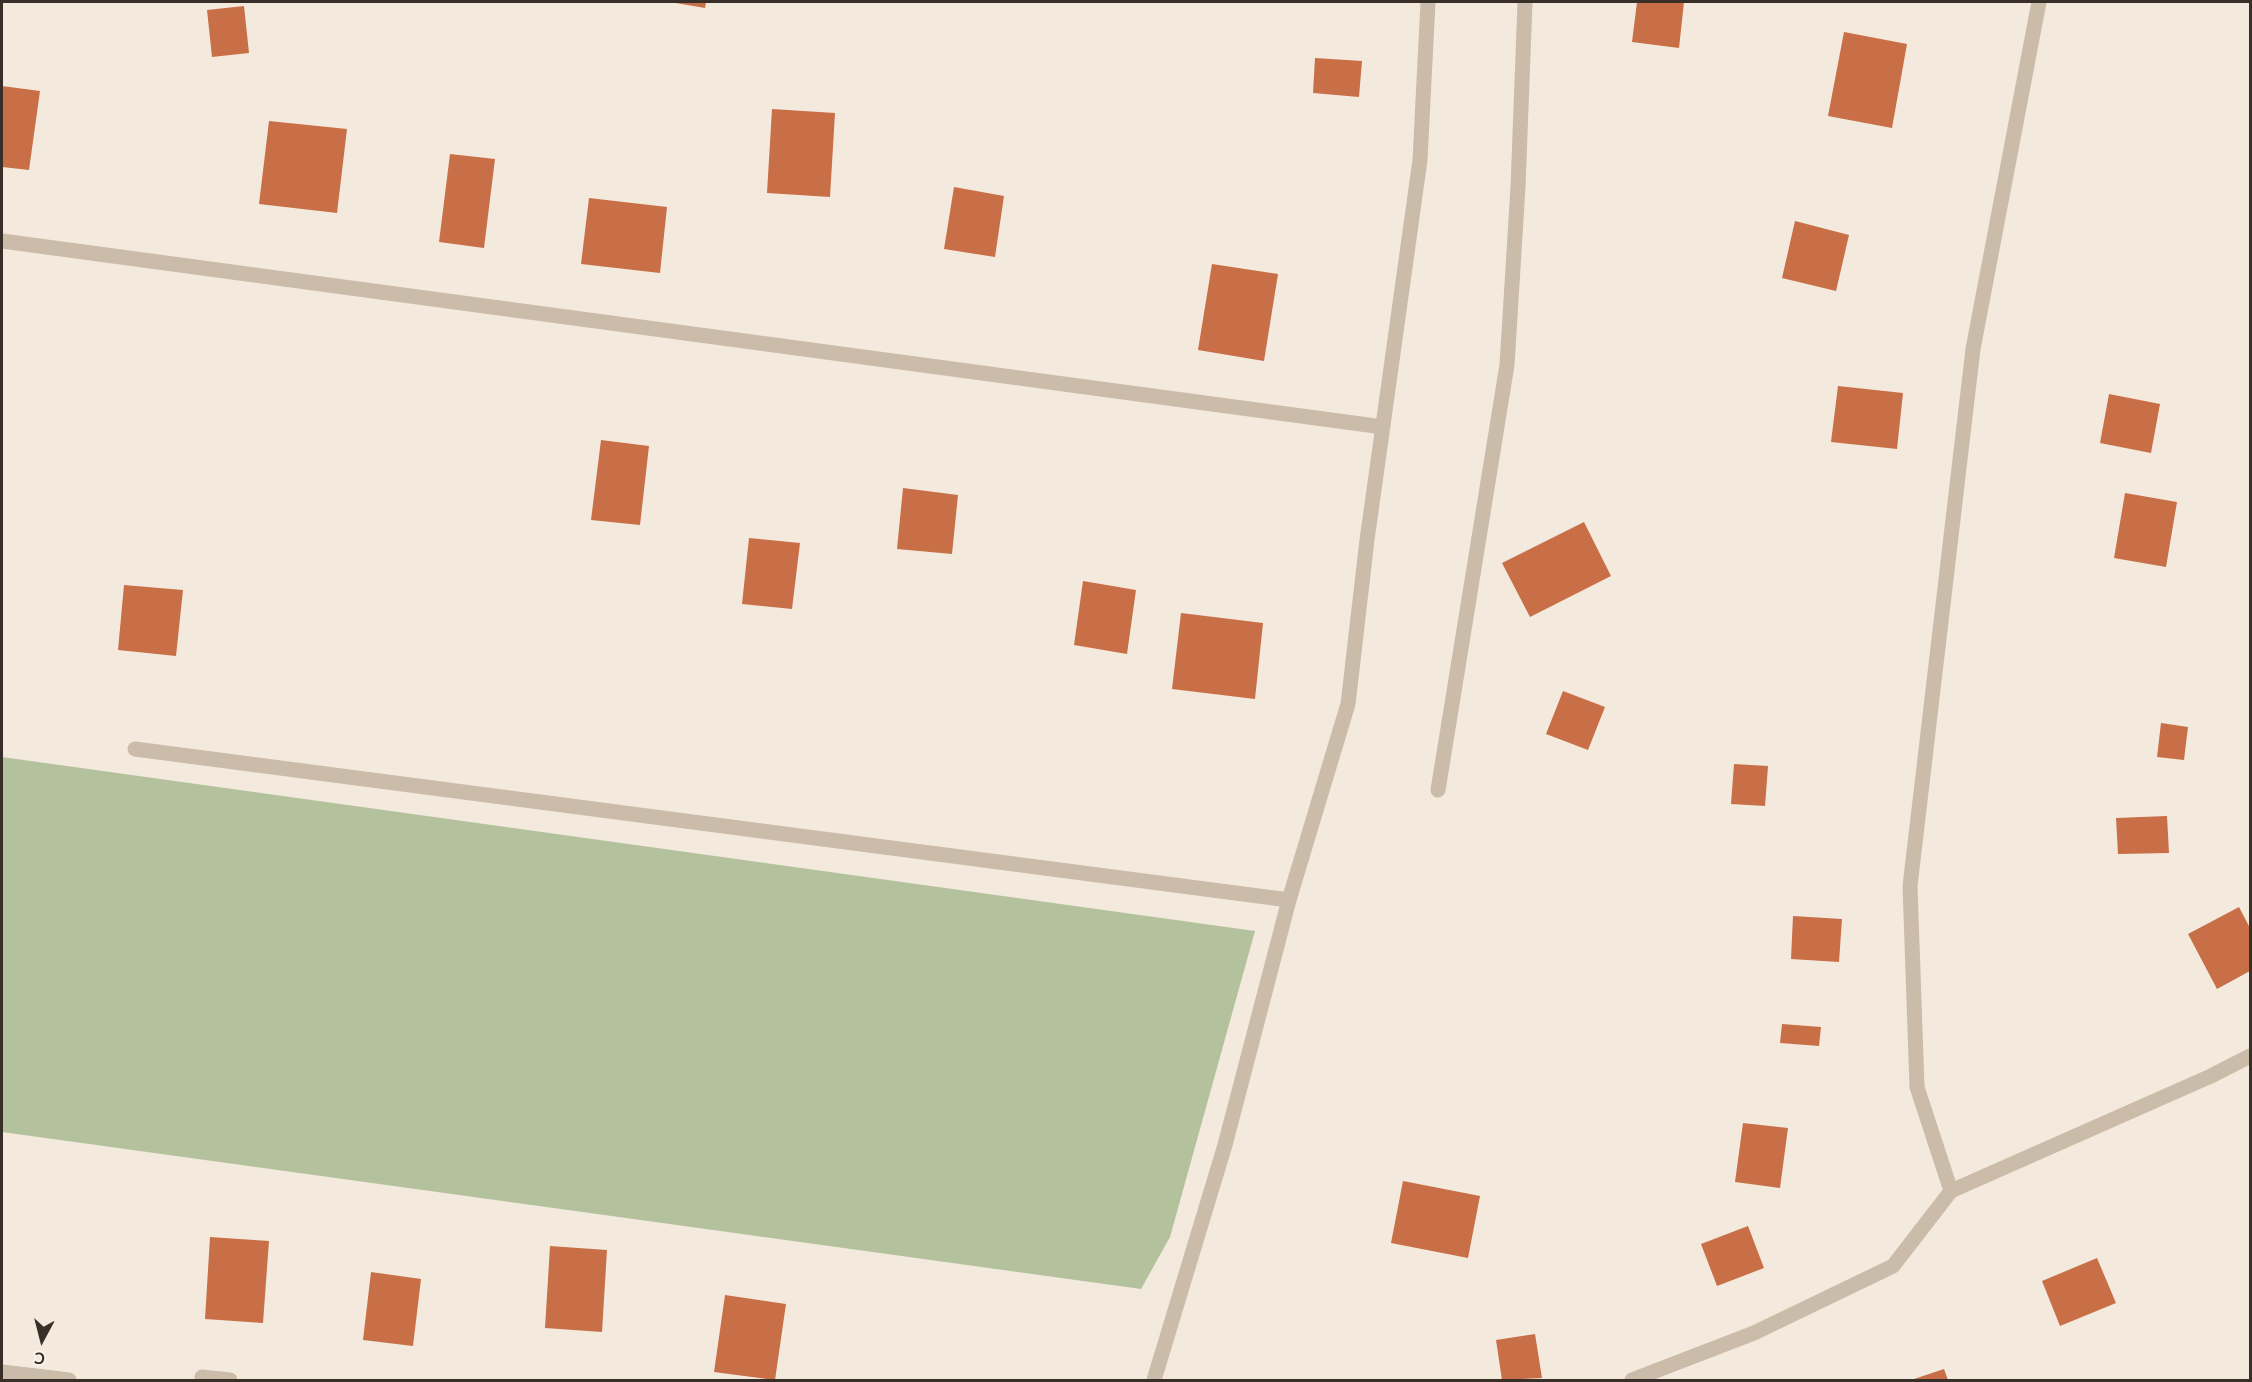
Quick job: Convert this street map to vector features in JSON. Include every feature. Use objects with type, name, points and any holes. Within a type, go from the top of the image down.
[{"type":"street","points":[[1154,1380],[1225,1144],[1289,900],[1348,704],[1420,160],[1428,2]]},
{"type":"street","points":[[1438,790],[1507,365],[1518,187],[1525,2]]},
{"type":"street","points":[[1951,1191],[1917,1087],[1910,886],[1973,349],[2039,2]]},
{"type":"street","points":[[2,241],[1383,427]]},
{"type":"street","points":[[135,749],[1289,900]]},
{"type":"street","points":[[1632,1380],[1754,1333],[1893,1266],[1951,1191],[2211,1076],[2250,1056]]},
{"type":"street","points":[[2,1372],[69,1380]]},
{"type":"street","points":[[202,1380],[202,1377],[230,1380]]},
{"type":"green space","points":[[2,757],[1255,931],[1170,1237],[1141,1289],[2,1132]]},
{"type":"building","points":[[670,2],[706,2],[705,8]]},
{"type":"building","points":[[1637,2],[1684,2],[1679,48],[1632,42]]},
{"type":"building","points":[[244,6],[249,53],[212,57],[207,10]]},
{"type":"building","points":[[1844,32],[1907,44],[1892,128],[1828,116]]},
{"type":"building","points":[[1315,58],[1362,61],[1359,97],[1313,93]]},
{"type":"building","points":[[2,86],[40,91],[29,170],[2,167]]},
{"type":"building","points":[[772,109],[835,113],[830,197],[767,193]]},
{"type":"building","points":[[269,121],[347,129],[337,213],[259,204]]},
{"type":"building","points":[[450,154],[495,159],[484,248],[439,242]]},
{"type":"building","points":[[954,187],[1004,196],[995,257],[944,249]]},
{"type":"building","points":[[589,198],[667,207],[660,273],[581,264]]},
{"type":"building","points":[[1795,221],[1849,235],[1836,291],[1782,278]]},
{"type":"building","points":[[1212,264],[1278,274],[1264,361],[1198,350]]},
{"type":"building","points":[[1838,386],[1903,393],[1897,449],[1831,442]]},
{"type":"building","points":[[2109,394],[2160,404],[2151,453],[2100,443]]},
{"type":"building","points":[[601,440],[649,446],[640,525],[591,520]]},
{"type":"building","points":[[903,488],[958,495],[952,554],[897,549]]},
{"type":"building","points":[[2125,493],[2177,502],[2166,567],[2114,558]]},
{"type":"building","points":[[1584,522],[1611,576],[1530,617],[1502,563]]},
{"type":"building","points":[[749,538],[800,543],[792,609],[742,604]]},
{"type":"building","points":[[1083,581],[1136,590],[1127,654],[1074,645]]},
{"type":"building","points":[[124,585],[183,590],[176,656],[118,650]]},
{"type":"building","points":[[1181,613],[1263,623],[1255,699],[1172,689]]},
{"type":"building","points":[[1563,691],[1605,707],[1588,750],[1546,734]]},
{"type":"building","points":[[2161,723],[2188,727],[2184,760],[2157,757]]},
{"type":"building","points":[[1734,764],[1768,766],[1765,806],[1731,804]]},
{"type":"building","points":[[2167,816],[2169,853],[2118,854],[2116,818]]},
{"type":"building","points":[[2239,907],[2250,928],[2250,971],[2217,989],[2188,934]]},
{"type":"building","points":[[1793,916],[1842,919],[1839,962],[1791,959]]},
{"type":"building","points":[[1782,1024],[1821,1027],[1819,1046],[1780,1043]]},
{"type":"building","points":[[1743,1123],[1788,1128],[1780,1188],[1735,1182]]},
{"type":"building","points":[[1403,1181],[1480,1196],[1468,1258],[1391,1243]]},
{"type":"building","points":[[1748,1226],[1764,1268],[1717,1286],[1701,1244]]},
{"type":"building","points":[[210,1237],[269,1241],[263,1323],[205,1319]]},
{"type":"building","points":[[550,1246],[607,1250],[602,1332],[545,1328]]},
{"type":"building","points":[[2097,1258],[2116,1303],[2060,1326],[2042,1281]]},
{"type":"building","points":[[371,1272],[421,1279],[413,1346],[363,1340]]},
{"type":"building","points":[[725,1295],[786,1304],[775,1380],[714,1372]]},
{"type":"building","points":[[1535,1334],[1542,1378],[1502,1380],[1496,1340]]},
{"type":"building","points":[[1944,1369],[1948,1380],[1911,1380]]}]
